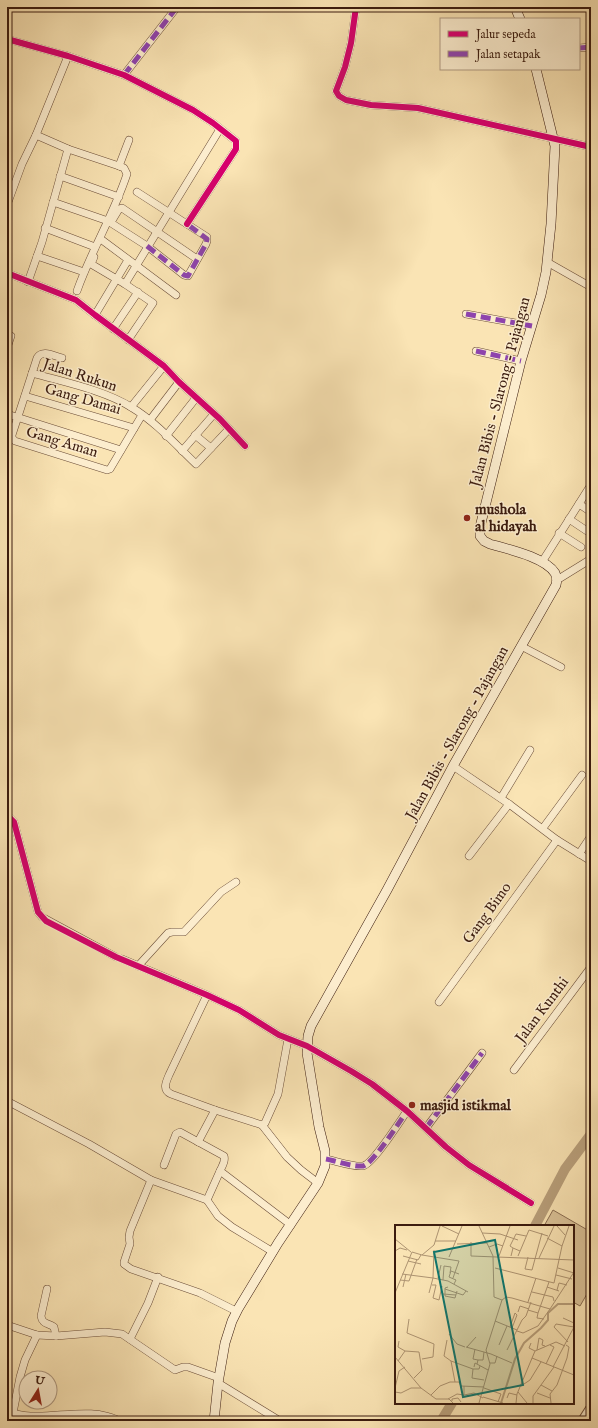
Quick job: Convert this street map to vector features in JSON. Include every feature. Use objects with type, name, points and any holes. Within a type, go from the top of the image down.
[{"type":"main road","points":[[515,7],[520,18]]},
{"type":"main road","name":"Jalan Bibis - Slarong - Pajangan","points":[[214,1421],[224,1343],[236,1311],[323,1173],[326,1158],[309,1070],[307,1046],[308,1036],[314,1018],[387,890],[453,766],[554,589],[557,580],[556,574],[551,568],[542,562],[490,544],[482,539],[479,532],[484,505],[521,361],[541,295],[547,262],[555,146],[546,116],[536,70]]},
{"type":"street","points":[[124,75],[177,7]]},
{"type":"street","points":[[356,7],[351,43],[345,67],[336,91],[346,100],[371,105],[418,108],[591,147]]},
{"type":"street","points":[[7,39],[68,56],[124,75],[193,110],[236,141],[236,149],[187,224]]},
{"type":"street","points":[[580,48],[591,47]]},
{"type":"street","points":[[7,205],[22,164],[36,135],[68,56]]},
{"type":"street","points":[[125,284],[220,129]]},
{"type":"street","points":[[36,135],[124,168],[126,174],[119,196],[91,264],[138,292],[151,302],[152,305],[128,340]]},
{"type":"street","points":[[119,166],[130,140]]},
{"type":"street","points":[[28,282],[68,148]]},
{"type":"street","points":[[60,176],[119,196]]},
{"type":"street","points":[[52,202],[109,222],[147,246],[186,276],[207,241],[207,237],[137,192]]},
{"type":"street","points":[[77,290],[95,247],[109,222],[119,209],[122,208],[197,259]]},
{"type":"street","points":[[45,228],[95,247]]},
{"type":"street","points":[[102,240],[176,295]]},
{"type":"street","points":[[37,256],[84,272]]},
{"type":"street","points":[[95,315],[128,260]]},
{"type":"street","points":[[547,262],[591,287]]},
{"type":"street","points":[[7,273],[73,298],[164,366],[245,446]]},
{"type":"street","points":[[113,329],[138,292]]},
{"type":"street","points":[[466,314],[532,326]]},
{"type":"street","points":[[7,348],[11,336]]},
{"type":"street","points":[[476,351],[521,361]]},
{"type":"street","points":[[18,418],[39,354],[42,353],[62,358]]},
{"type":"street","points":[[131,407],[164,366]]},
{"type":"street","name":"Jalan Rukun","points":[[32,373],[107,395],[131,407],[150,420],[196,464],[211,448]]},
{"type":"street","points":[[150,420],[179,382]]},
{"type":"street","name":"Gang Damai","points":[[25,396],[134,428]]},
{"type":"street","points":[[166,436],[196,398]]},
{"type":"street","points":[[7,414],[121,450],[142,415]]},
{"type":"street","points":[[182,451],[214,414]]},
{"type":"street","name":"Gang Aman","points":[[18,418],[12,435],[12,438],[15,441],[107,470],[110,469],[121,450]]},
{"type":"street","points":[[195,436],[211,448],[228,429]]},
{"type":"street","points":[[542,562],[589,488],[591,489]]},
{"type":"street","points":[[579,504],[591,512]]},
{"type":"street","points":[[569,519],[587,530]]},
{"type":"street","points":[[560,533],[581,547]]},
{"type":"street","points":[[557,580],[591,559]]},
{"type":"street","points":[[521,646],[561,667]]},
{"type":"street","points":[[501,798],[530,750]]},
{"type":"street","points":[[453,766],[501,798],[557,840],[591,861]]},
{"type":"street","points":[[543,828],[582,775]]},
{"type":"street","points":[[470,856],[509,804]]},
{"type":"street","points":[[7,815],[14,822],[38,912],[42,918],[119,958],[239,1010],[288,1039],[307,1046],[351,1071],[372,1084],[407,1111],[446,1147],[474,1169],[531,1202]]},
{"type":"street","points":[[579,854],[591,836]]},
{"type":"street","name":"Gang Bimo","points":[[439,1002],[557,840]]},
{"type":"street","points":[[138,966],[168,934],[172,932],[184,932],[221,892],[236,882]]},
{"type":"street","name":"Jalan Kunthi","points":[[514,1070],[591,966]]},
{"type":"street","points":[[207,995],[169,1075],[165,1089],[171,1094],[262,1125],[287,1156],[301,1170],[318,1183]]},
{"type":"street","points":[[262,1125],[265,1123],[278,1094],[283,1059],[288,1039]]},
{"type":"street","points":[[426,1128],[482,1053]]},
{"type":"street","points":[[7,1101],[89,1144],[151,1180],[207,1200],[217,1214],[232,1227],[273,1252]]},
{"type":"street","points":[[198,1142],[215,1110]]},
{"type":"street","points":[[326,1158],[357,1166],[364,1166],[386,1141],[407,1111]]},
{"type":"street","points":[[164,1165],[178,1132],[224,1156],[224,1162],[207,1200]]},
{"type":"street","points":[[220,1171],[291,1225]]},
{"type":"street","points":[[151,1180],[128,1237],[130,1244],[124,1262],[126,1266],[200,1293],[236,1311]]},
{"type":"street","points":[[130,1339],[148,1303],[158,1277]]},
{"type":"street","points":[[47,1289],[41,1316],[43,1322],[54,1327],[56,1336]]},
{"type":"street","points":[[7,1325],[37,1335],[56,1336],[72,1333],[105,1332],[122,1334],[175,1370],[188,1367],[218,1381],[280,1421]]},
{"type":"street","points":[[37,1335],[25,1360],[10,1411],[24,1416],[89,1414],[112,1417],[120,1421]]},
{"type":"street","points":[[582,1421],[591,1407]]},
{"type":"shaded area","points":[[553,1210],[591,1232],[591,1287],[580,1306],[574,1303],[574,1225],[545,1225]]},
{"type":"waterway","points":[[536,1225],[565,1169],[591,1134]]},
{"type":"waterway","points":[[441,1421],[451,1404]]},
{"type":"marked path","points":[[124,75],[177,7]]},
{"type":"marked path","points":[[580,48],[591,47]]},
{"type":"marked path","points":[[147,246],[184,275],[188,276],[206,244],[207,239],[187,224]]},
{"type":"marked path","points":[[466,314],[532,326]]},
{"type":"marked path","points":[[476,351],[521,361]]},
{"type":"marked path","points":[[426,1128],[482,1053]]},
{"type":"marked path","points":[[326,1159],[354,1166],[363,1166],[373,1158],[407,1111]]},
{"type":"cycle path","points":[[356,7],[351,43],[345,67],[336,91],[339,96],[346,100],[371,105],[418,108],[591,147]]},
{"type":"cycle path","points":[[7,39],[68,56],[124,75],[193,110],[236,141],[236,149],[187,224]]},
{"type":"cycle path","points":[[7,273],[76,300],[164,366],[179,382],[220,419],[245,446]]},
{"type":"cycle path","points":[[7,815],[14,822],[38,912],[46,921],[116,957],[239,1010],[279,1035],[307,1046],[351,1071],[372,1084],[407,1111],[446,1147],[469,1165],[531,1203]]},
{"type":"place","name":"mushola al hidayah","points":[[467,518]]},
{"type":"place","name":"masjid istikmal","points":[[412,1105]]}]
